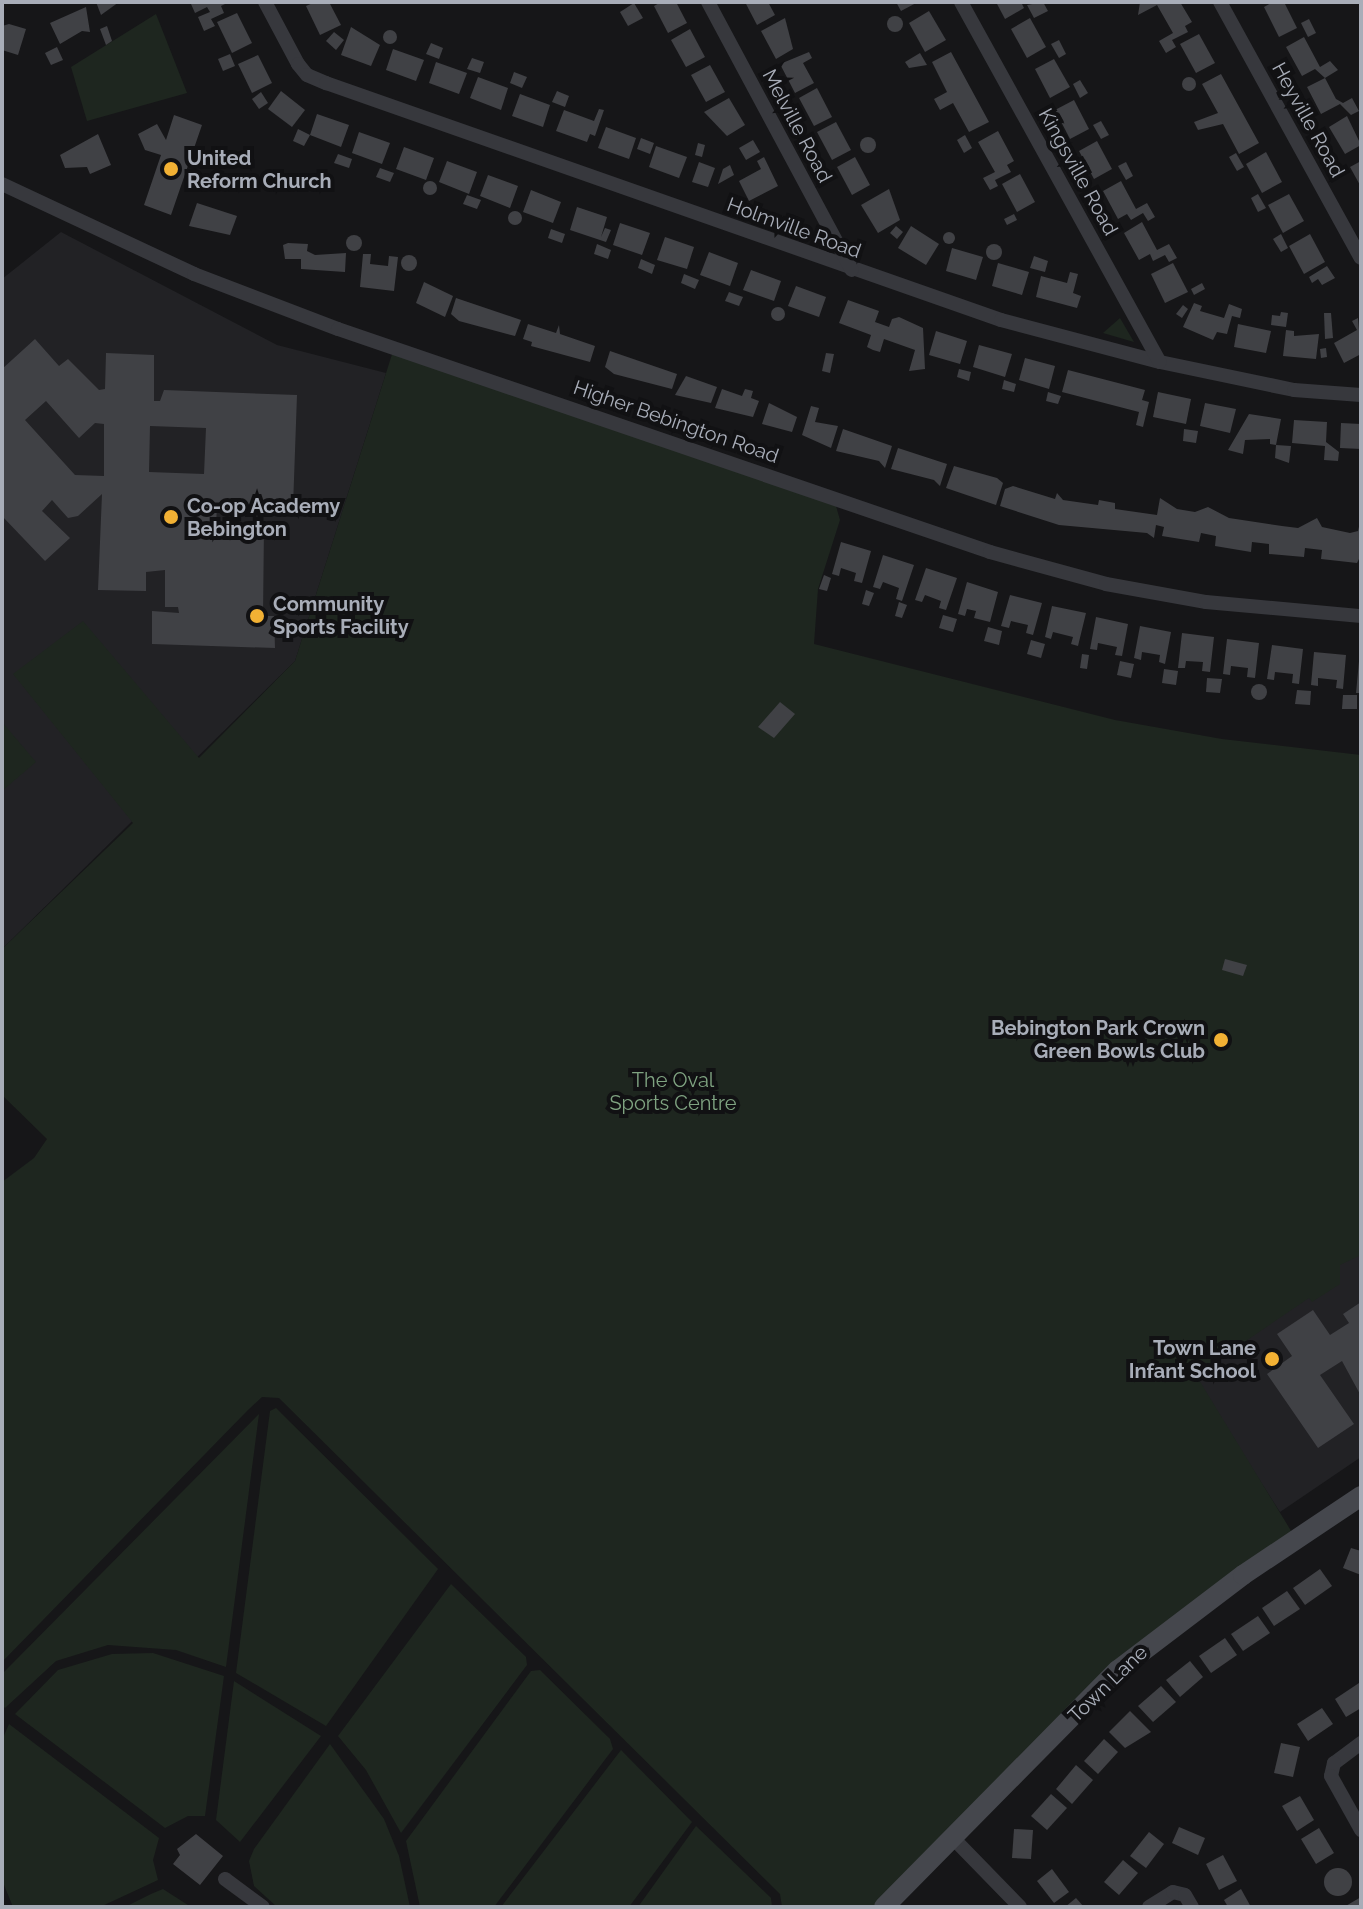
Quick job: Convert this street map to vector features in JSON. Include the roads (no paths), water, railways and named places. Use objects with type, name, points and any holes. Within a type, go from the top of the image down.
[{"type":"main road","name":"Town Lane","points":[[884,1907],[951,1836],[1158,1636],[1361,1496]]},
{"type":"street","name":"Holmville Road","points":[[265,2],[307,75],[852,270],[1001,320],[1160,362],[1294,390],[1361,395]]},
{"type":"street","name":"Melville Road","points":[[708,2],[852,270]]},
{"type":"street","name":"Kingsville Road","points":[[961,2],[1160,362]]},
{"type":"street","name":"Heyville Road","points":[[1220,2],[1361,258]]},
{"type":"street","name":"Higher Bebington Road","points":[[2,184],[194,274],[338,329],[990,552],[1106,584],[1206,602],[1361,616]]},
{"type":"street","points":[[1361,1743],[1334,1763],[1331,1776],[1361,1830]]},
{"type":"street","points":[[951,1836],[1020,1907]]},
{"type":"street","points":[[225,1879],[263,1907]]},
{"type":"street","points":[[1149,1907],[1173,1892],[1185,1895],[1192,1907]]},
{"type":"place","name":"United Reform Church","points":[[171,169]]},
{"type":"place","name":"Co-op Academy Bebington","points":[[171,517]]},
{"type":"place","name":"Community Sports Facility","points":[[257,616]]},
{"type":"place","name":"Bebington Park Crown Green Bowls Club","points":[[1221,1040]]},
{"type":"place","name":"Town Lane Infant School","points":[[1272,1359]]},
{"type":"park label","name":"The Oval Sports Centre","points":[[673,1092]]}]
